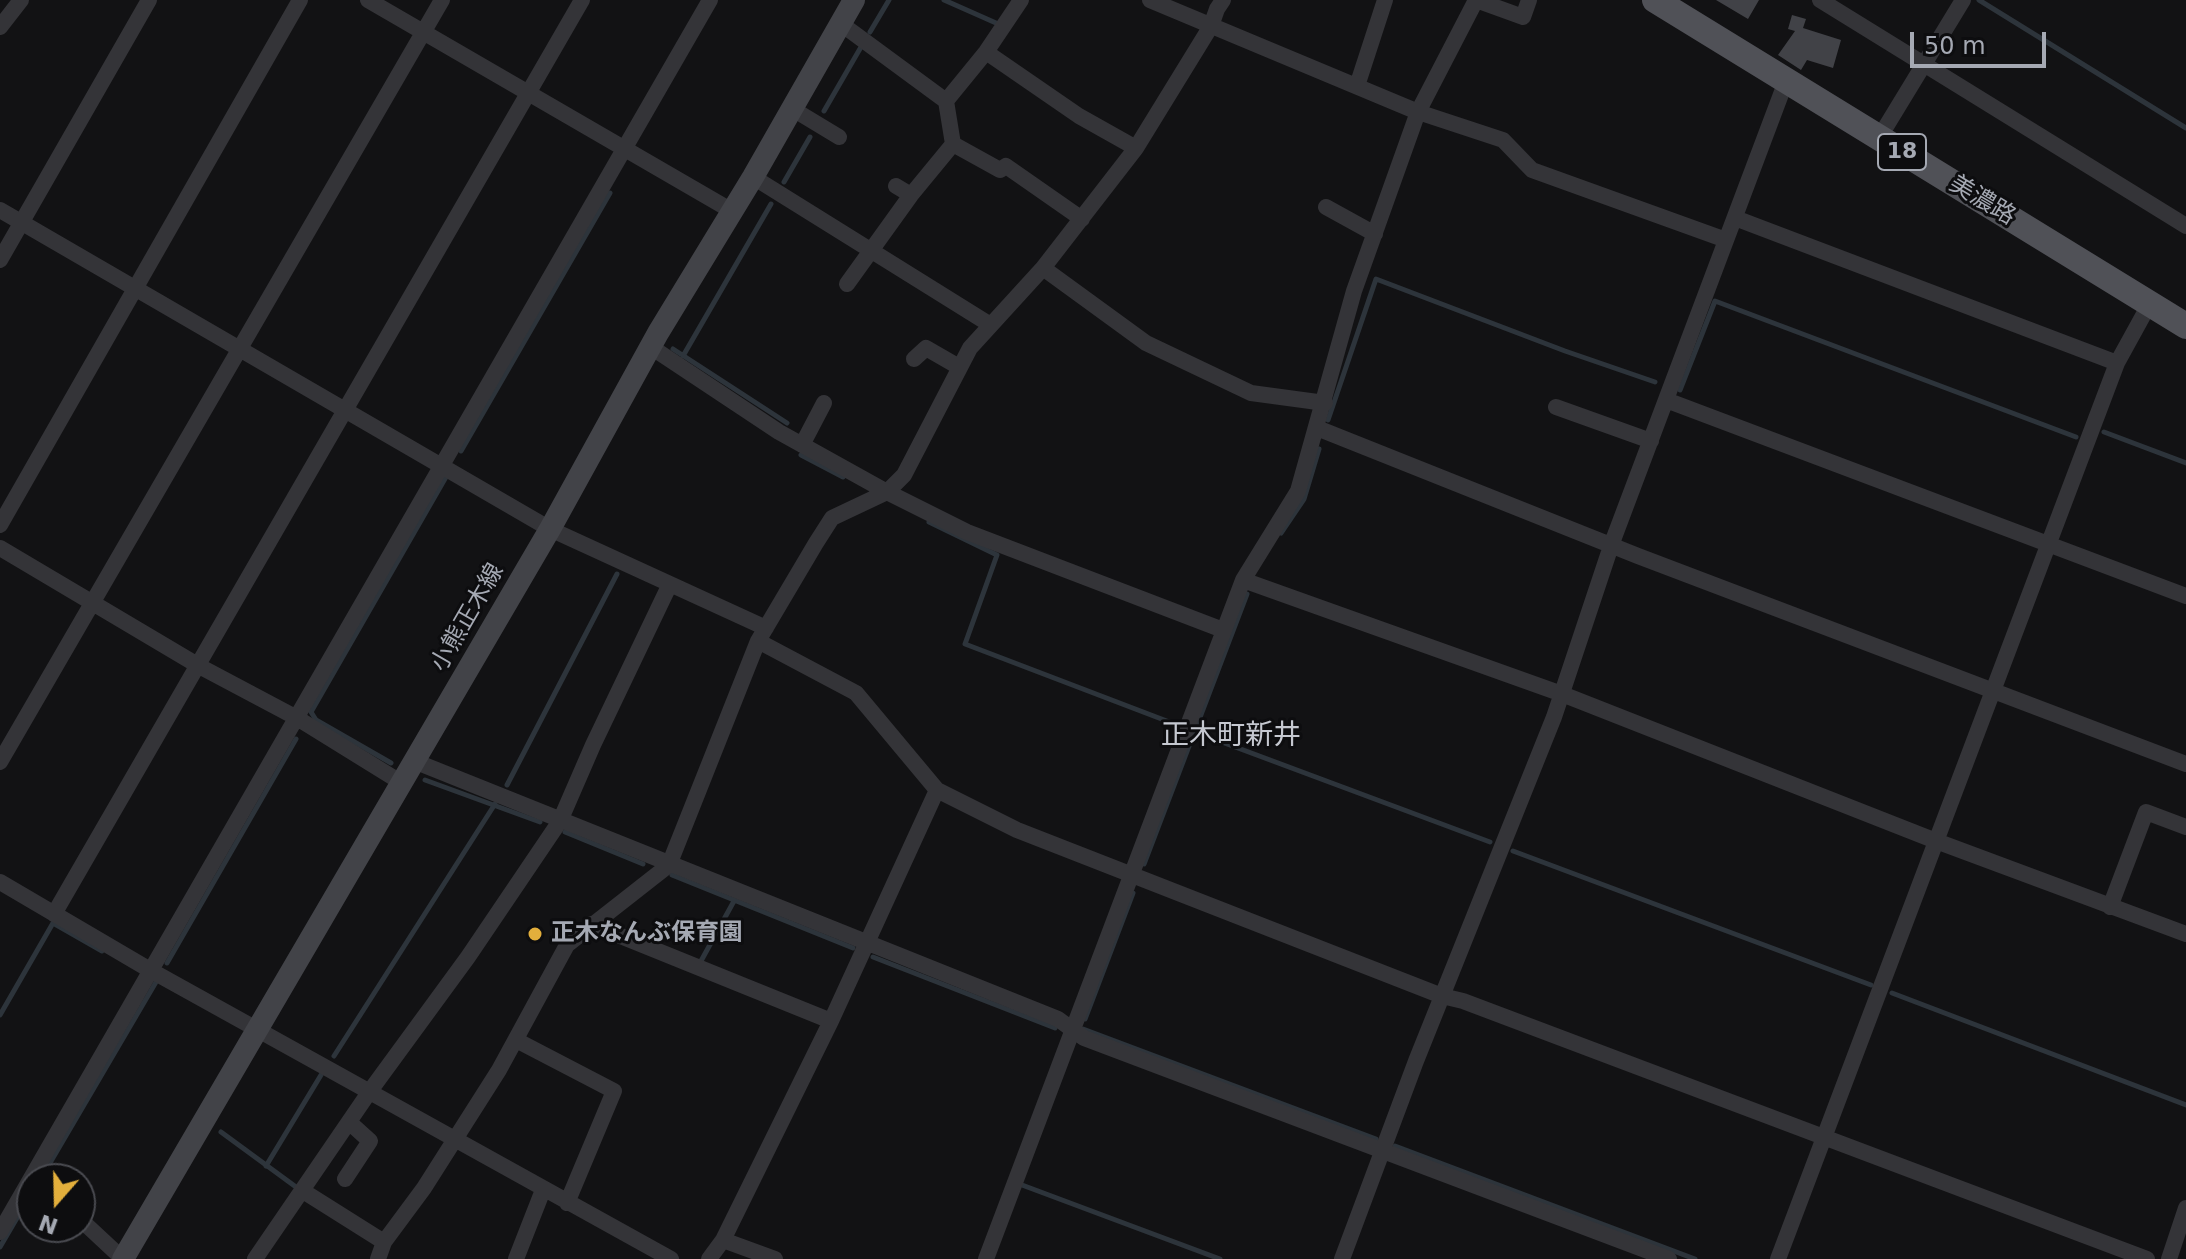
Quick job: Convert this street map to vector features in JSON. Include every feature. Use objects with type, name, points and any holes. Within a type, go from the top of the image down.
[{"type":"main road","name":"小熊正木線","points":[[123,1259],[550,529],[651,347],[854,0]]},
{"type":"main road","name":"美濃路","points":[[1655,0],[2184,321]]},
{"type":"street","points":[[0,27],[21,0]]},
{"type":"street","points":[[0,260],[149,0]]},
{"type":"street","points":[[0,525],[300,0]]},
{"type":"street","points":[[368,0],[732,211]]},
{"type":"street","points":[[0,762],[442,0]]},
{"type":"street","points":[[54,914],[582,0]]},
{"type":"street","points":[[42,1163],[710,0]]},
{"type":"street","points":[[946,101],[986,52],[1021,0]]},
{"type":"street","points":[[1150,0],[1418,112],[1503,140],[1532,170],[1726,240]]},
{"type":"street","points":[[378,1259],[384,1242],[424,1188],[516,1040],[567,945],[669,865],[762,634],[832,518],[887,492],[904,475],[970,348],[1043,268],[1136,148],[1211,26],[1223,0]]},
{"type":"street","points":[[1357,86],[1385,0]]},
{"type":"street","points":[[986,1259],[1243,580],[1298,491],[1354,291],[1418,112],[1476,0],[1523,17],[1529,0]]},
{"type":"street","points":[[1820,0],[2186,226]]},
{"type":"street","points":[[1879,138],[1963,0]]},
{"type":"street","points":[[840,23],[946,101],[953,144],[911,195],[847,284]]},
{"type":"street","points":[[986,52],[1079,116],[1136,148]]},
{"type":"street","points":[[1342,1259],[1562,694],[1612,543],[1786,81]]},
{"type":"street","points":[[791,108],[839,137]]},
{"type":"street","points":[[953,144],[1000,170],[1006,166],[1082,219]]},
{"type":"street","points":[[753,177],[989,324]]},
{"type":"street","points":[[896,186],[911,195]]},
{"type":"street","points":[[1326,207],[1375,234]]},
{"type":"street","points":[[0,210],[550,529],[670,584],[762,634],[856,693],[937,790],[1017,830],[1442,996],[1463,1001],[2147,1259]]},
{"type":"street","points":[[1735,218],[2117,363]]},
{"type":"street","points":[[1043,268],[1146,343],[1251,393],[1325,403]]},
{"type":"street","points":[[1778,1259],[2117,363],[2150,303]]},
{"type":"street","points":[[651,347],[802,445],[967,532],[1223,630]]},
{"type":"street","points":[[914,359],[926,348],[959,367]]},
{"type":"street","points":[[1666,400],[2186,596]]},
{"type":"street","points":[[802,445],[824,403]]},
{"type":"street","points":[[1556,407],[1651,441]]},
{"type":"street","points":[[1317,428],[1612,543],[1638,556],[2186,764]]},
{"type":"street","points":[[0,548],[199,666],[297,718],[402,783]]},
{"type":"street","points":[[1243,580],[1562,694],[1936,841],[2186,934]]},
{"type":"street","points":[[255,1259],[560,821],[670,584]]},
{"type":"street","points":[[414,761],[1058,1019],[1084,1038],[1669,1259]]},
{"type":"street","points":[[709,1259],[723,1240],[831,1021],[937,790]]},
{"type":"street","points":[[2110,907],[2146,812],[2186,827]]},
{"type":"street","points":[[2,886],[671,1259]]},
{"type":"street","points":[[591,924],[831,1021]]},
{"type":"street","points":[[516,1040],[614,1091],[567,1203]]},
{"type":"street","points":[[345,1179],[370,1141],[349,1122]]},
{"type":"street","points":[[516,1259],[543,1190]]},
{"type":"street","points":[[303,1191],[384,1242]]},
{"type":"street","points":[[0,1232],[16,1206]]},
{"type":"street","points":[[2169,1259],[2186,1208]]},
{"type":"street","points":[[96,1234],[123,1259]]},
{"type":"street","points":[[723,1240],[775,1259]]},
{"type":"building","points":[[1716,0],[1759,0],[1748,19]]},
{"type":"building","points":[[1792,15],[1806,19],[1803,28],[1841,40],[1833,68],[1807,60],[1801,70],[1778,55],[1795,31],[1788,29]]},
{"type":"waterway","points":[[870,32],[889,0]]},
{"type":"waterway","points":[[944,0],[996,23]]},
{"type":"waterway","points":[[1979,0],[2186,128]]},
{"type":"waterway","points":[[824,111],[861,47]]},
{"type":"waterway","points":[[784,182],[810,137]]},
{"type":"waterway","points":[[461,451],[610,193]]},
{"type":"waterway","points":[[683,356],[771,204]]},
{"type":"waterway","points":[[1328,420],[1376,279],[1655,382]]},
{"type":"waterway","points":[[1680,390],[1715,301],[2076,437]]},
{"type":"waterway","points":[[673,349],[787,423]]},
{"type":"waterway","points":[[2104,432],[2186,463]]},
{"type":"waterway","points":[[1281,533],[1304,499],[1319,449]]},
{"type":"waterway","points":[[801,455],[843,477]]},
{"type":"waterway","points":[[391,763],[316,720],[311,712],[446,477]]},
{"type":"waterway","points":[[929,522],[997,555],[965,644],[1172,723]]},
{"type":"waterway","points":[[507,785],[617,574]]},
{"type":"waterway","points":[[1144,864],[1247,594]]},
{"type":"waterway","points":[[1195,732],[1490,842]]},
{"type":"waterway","points":[[167,963],[296,739]]},
{"type":"waterway","points":[[425,780],[540,822]]},
{"type":"waterway","points":[[334,1056],[495,804]]},
{"type":"waterway","points":[[565,832],[643,864]]},
{"type":"waterway","points":[[1513,851],[1871,985]]},
{"type":"waterway","points":[[672,875],[853,948]]},
{"type":"waterway","points":[[1085,1019],[1133,893]]},
{"type":"waterway","points":[[701,961],[734,901]]},
{"type":"waterway","points":[[0,1015],[53,923],[102,951]]},
{"type":"waterway","points":[[873,957],[1055,1028]]},
{"type":"waterway","points":[[50,1163],[156,982]]},
{"type":"waterway","points":[[1892,993],[2186,1105]]},
{"type":"waterway","points":[[1083,1029],[1376,1139]]},
{"type":"waterway","points":[[266,1166],[321,1075]]},
{"type":"waterway","points":[[221,1132],[296,1187]]},
{"type":"waterway","points":[[1395,1146],[1695,1259]]},
{"type":"waterway","points":[[1022,1185],[1220,1259]]},
{"type":"waterway","points":[[0,1247],[16,1220]]},
{"type":"place","name":"正木なんぶ保育園","points":[[535,934]]},
{"type":"district","name":"正木町新井","points":[[1231,737]]}]
